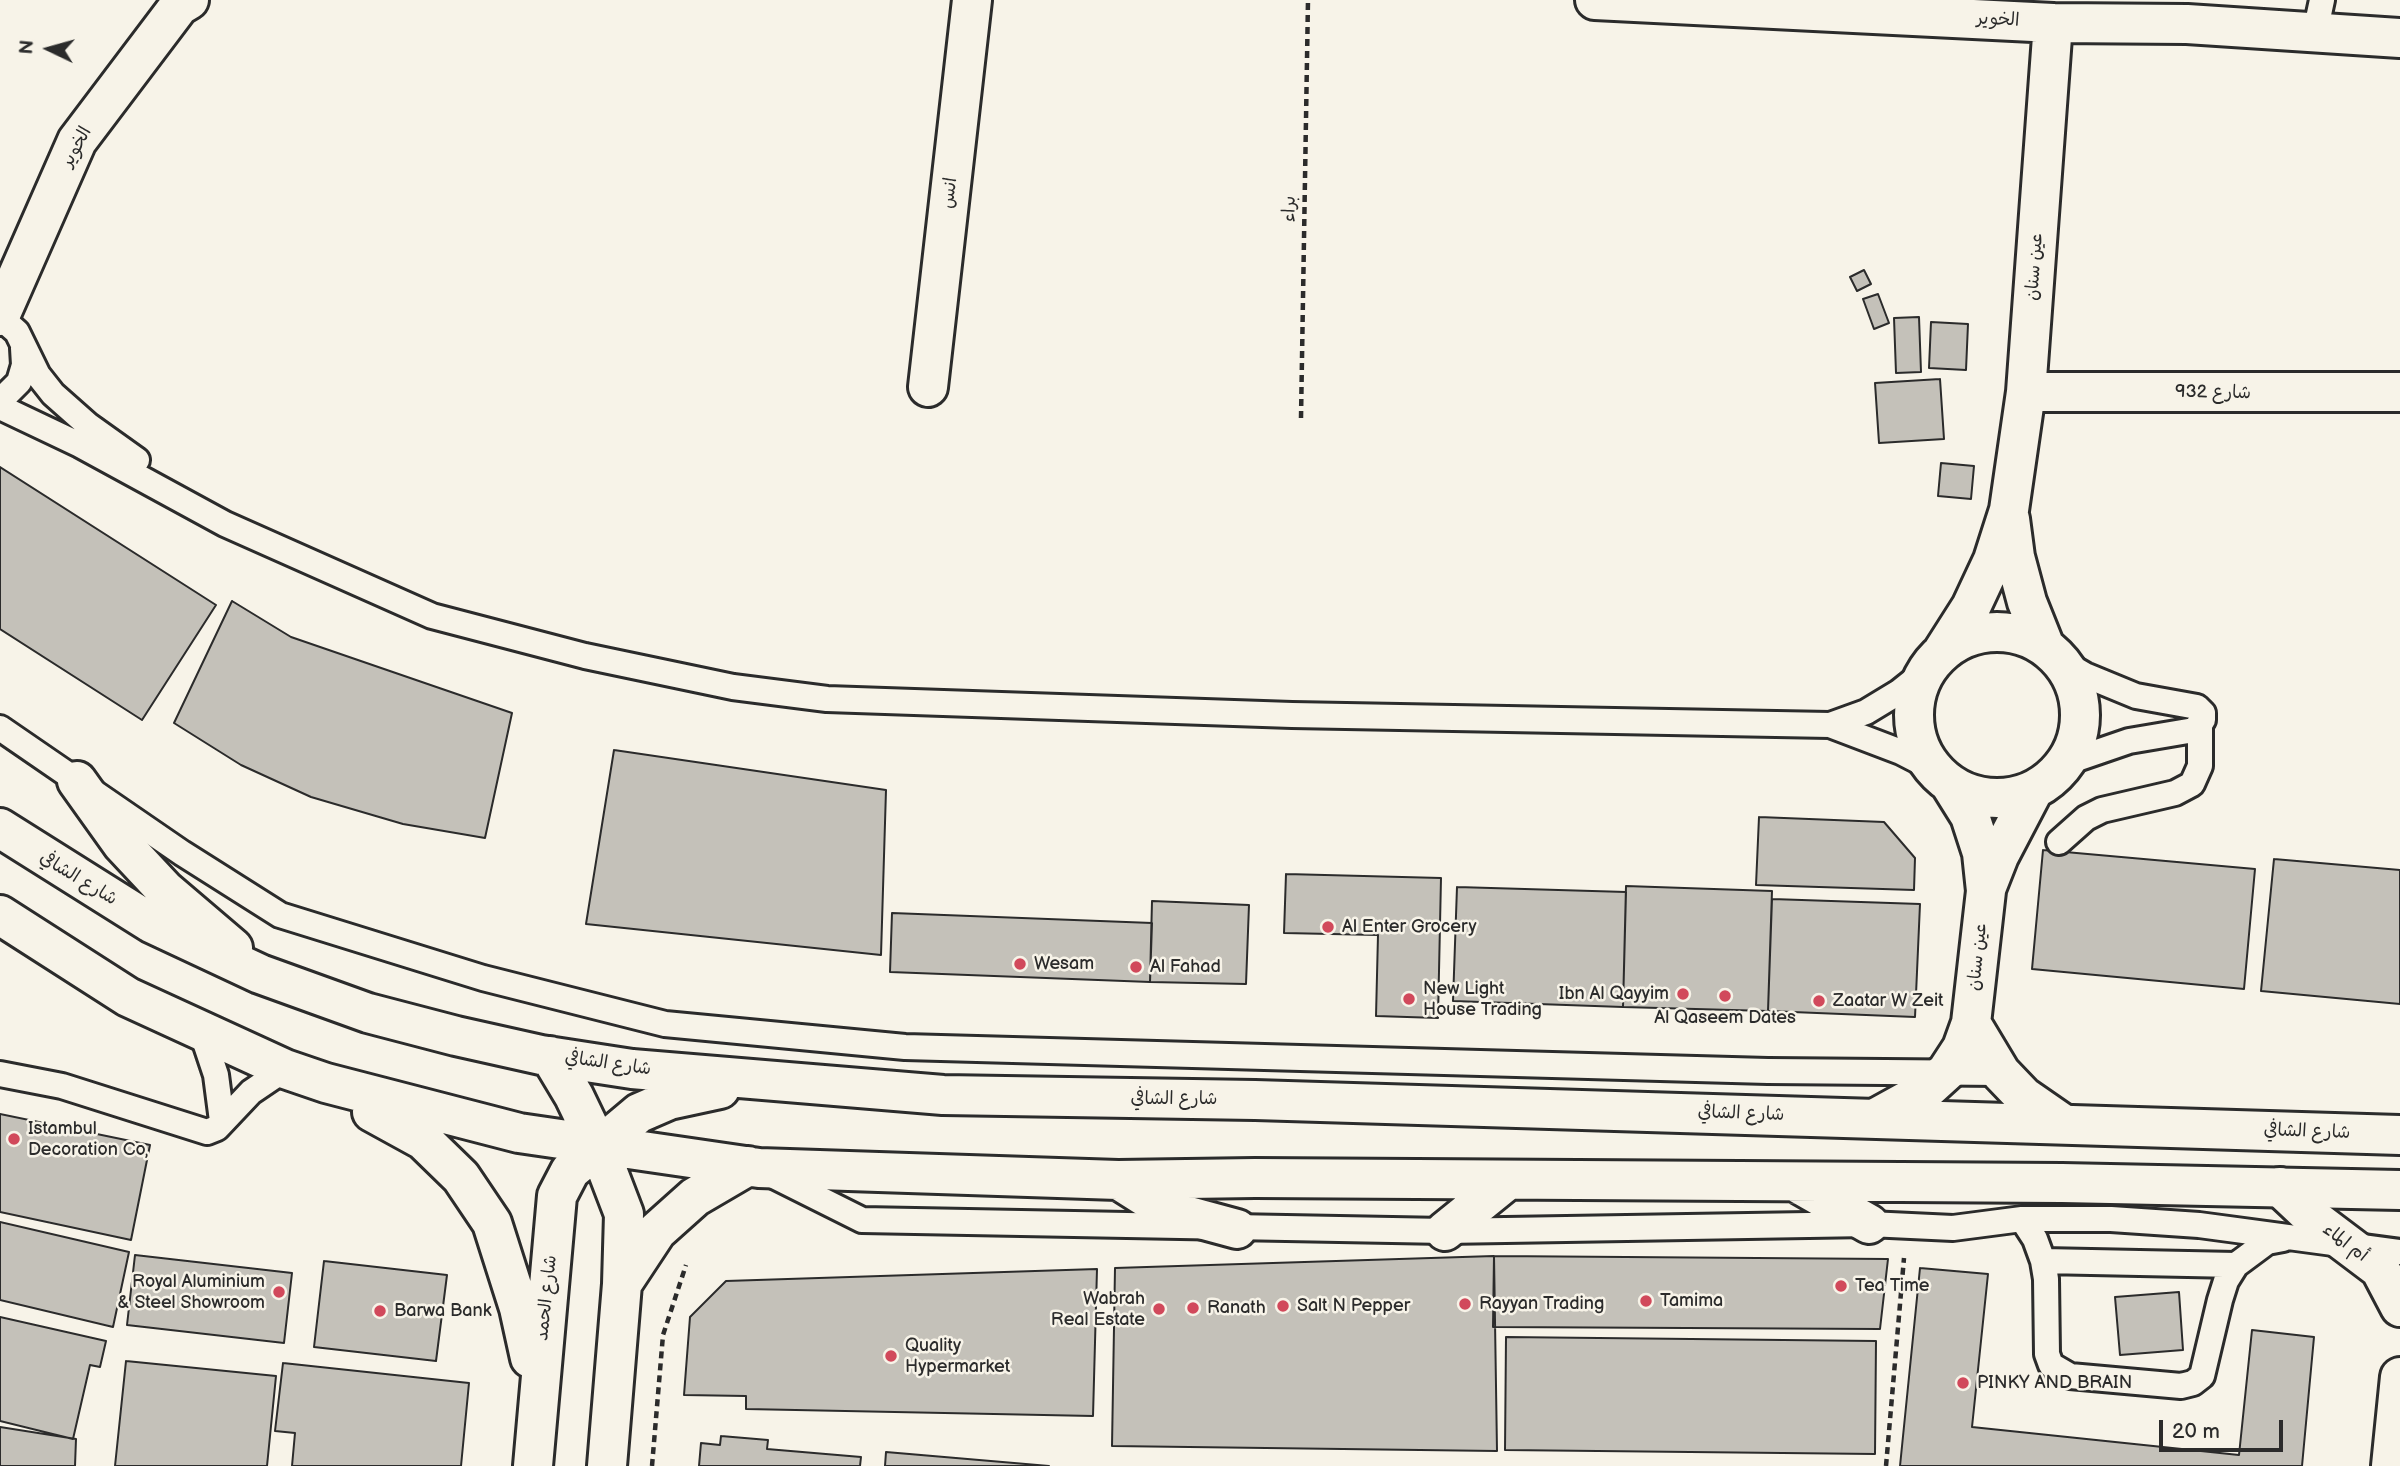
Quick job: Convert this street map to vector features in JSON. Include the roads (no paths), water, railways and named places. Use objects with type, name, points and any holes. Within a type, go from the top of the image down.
[{"type":"main road","name":"الخوير","points":[[0,316],[77,141],[179,6],[189,0]]},
{"type":"main road","name":"انس","points":[[928,387],[972,0]]},
{"type":"main road","name":"الخوير","points":[[1595,0],[2053,23],[2187,24],[2319,16],[2400,38]]},
{"type":"main road","name":"عين سنان","points":[[1936,660],[1971,607],[1993,559],[2009,510],[2026,392],[2053,23]]},
{"type":"main road","name":"شارع 932","points":[[2026,392],[2400,392]]},
{"type":"main road","name":"عين سنان","points":[[2009,510],[2015,557],[2026,603],[2053,654]]},
{"type":"main road","points":[[2004,632],[2026,637],[2053,654],[2073,680],[2080,711],[2075,744],[2066,763],[2051,779],[2033,791],[2012,797],[1991,799],[1969,794],[1942,777],[1922,751],[1914,708],[1919,687],[1936,660],[1983,633],[2004,632]]},
{"type":"main road","name":"عين سنان","points":[[1876,1118],[1925,1091],[1947,1071],[1962,1048],[1971,1023],[1986,891],[1982,853],[1970,816],[1942,777]]},
{"type":"main road","points":[[77,781],[122,844],[164,890],[214,928],[260,974]]},
{"type":"main road","name":"عين سنان","points":[[1986,891],[2004,845],[2033,791]]},
{"type":"main road","name":"شارع الشافي","points":[[0,828],[151,923],[260,974],[368,1013],[456,1037],[632,1069],[943,1095],[1255,1100],[2400,1135]]},
{"type":"main road","points":[[8,927],[128,997],[285,1069],[326,1083],[424,1111],[598,1146],[753,1167],[1118,1180],[1795,1182],[2400,1190]]},
{"type":"main road","points":[[1971,1023],[1987,1055],[2001,1073],[2023,1096],[2062,1123]]},
{"type":"main road","points":[[550,1056],[574,1096],[598,1146],[624,1214],[622,1284],[607,1466]]},
{"type":"main road","name":"شارع الحمد","points":[[533,1466],[557,1196],[570,1171],[639,1113],[659,1104],[753,1081]]},
{"type":"main road","points":[[326,1083],[423,1140],[461,1177],[492,1223],[519,1308],[538,1394]]},
{"type":"main road","points":[[622,1284],[657,1231],[695,1198],[753,1167]]},
{"type":"main road","points":[[1118,1180],[1163,1206],[1214,1225],[1237,1229]]},
{"type":"main road","points":[[1445,1231],[1508,1180]]},
{"type":"main road","points":[[1795,1182],[1869,1224]]},
{"type":"main road","name":"أم الماء","points":[[2280,1187],[2315,1220],[2379,1269],[2400,1307]]},
{"type":"main road","points":[[2391,1466],[2400,1377]]},
{"type":"lane","points":[[0,316],[17,332],[23,348],[52,394],[88,425],[225,524]]},
{"type":"lane","points":[[0,401],[19,382],[24,365],[23,348]]},
{"type":"lane","points":[[0,408],[80,445],[225,524],[432,616],[585,656],[733,688],[827,699],[1278,715],[1830,725],[1889,747],[1942,777]]},
{"type":"lane","points":[[2053,654],[2085,675],[2136,696],[2197,707],[2203,713],[2200,726],[2200,766],[2192,784],[2175,793],[2102,810],[2086,818],[2059,842]]},
{"type":"lane","points":[[1830,725],[1877,705],[1936,660]]},
{"type":"lane","points":[[2066,763],[2129,741],[2200,726]]},
{"type":"lane","points":[[0,727],[181,853],[280,915],[483,978],[665,1024],[905,1047],[1768,1071],[2001,1073]]},
{"type":"lane","points":[[201,1030],[216,1075],[222,1121]]},
{"type":"lane","points":[[0,1074],[62,1086],[207,1132],[217,1128],[251,1092],[285,1069]]},
{"type":"lane","points":[[753,1167],[862,1220],[1445,1231],[1869,1224],[1953,1228],[2022,1219],[2111,1219],[2199,1225],[2400,1252]]},
{"type":"lane","points":[[2022,1219],[2035,1239],[2043,1261],[2047,1354],[2051,1365],[2059,1373],[2181,1386],[2193,1384],[2202,1376],[2226,1281],[2236,1265],[2267,1242],[2286,1238]]},
{"type":"lane","points":[[2043,1261],[2236,1265]]},
{"type":"place","name":"Al Enter Grocery","points":[[1328,927]]},
{"type":"place","name":"Wesam","points":[[1020,964]]},
{"type":"place","name":"Al Fahad","points":[[1136,967]]},
{"type":"place","name":"Ibn Al Qayyim","points":[[1683,994]]},
{"type":"place","name":"Al Qaseem Dates","points":[[1725,996]]},
{"type":"place","name":"New Light House Trading","points":[[1409,999]]},
{"type":"place","name":"Zaatar W Zeit","points":[[1819,1001]]},
{"type":"place","name":"Istambul Decoration Co,","points":[[14,1139]]},
{"type":"place","name":"Tea Time","points":[[1841,1286]]},
{"type":"place","name":"Royal Aluminium & Steel Showroom","points":[[279,1292]]},
{"type":"place","name":"Tamima","points":[[1646,1301]]},
{"type":"place","name":"Rayyan Trading","points":[[1465,1304]]},
{"type":"place","name":"Salt N Pepper","points":[[1283,1306]]},
{"type":"place","name":"Ranath","points":[[1193,1308]]},
{"type":"place","name":"Wabrah Real Estate","points":[[1159,1309]]},
{"type":"place","name":"Barwa Bank","points":[[380,1311]]},
{"type":"place","name":"Quality Hypermarket","points":[[891,1356]]},
{"type":"place","name":"PINKY AND BRAIN","points":[[1963,1383]]}]
